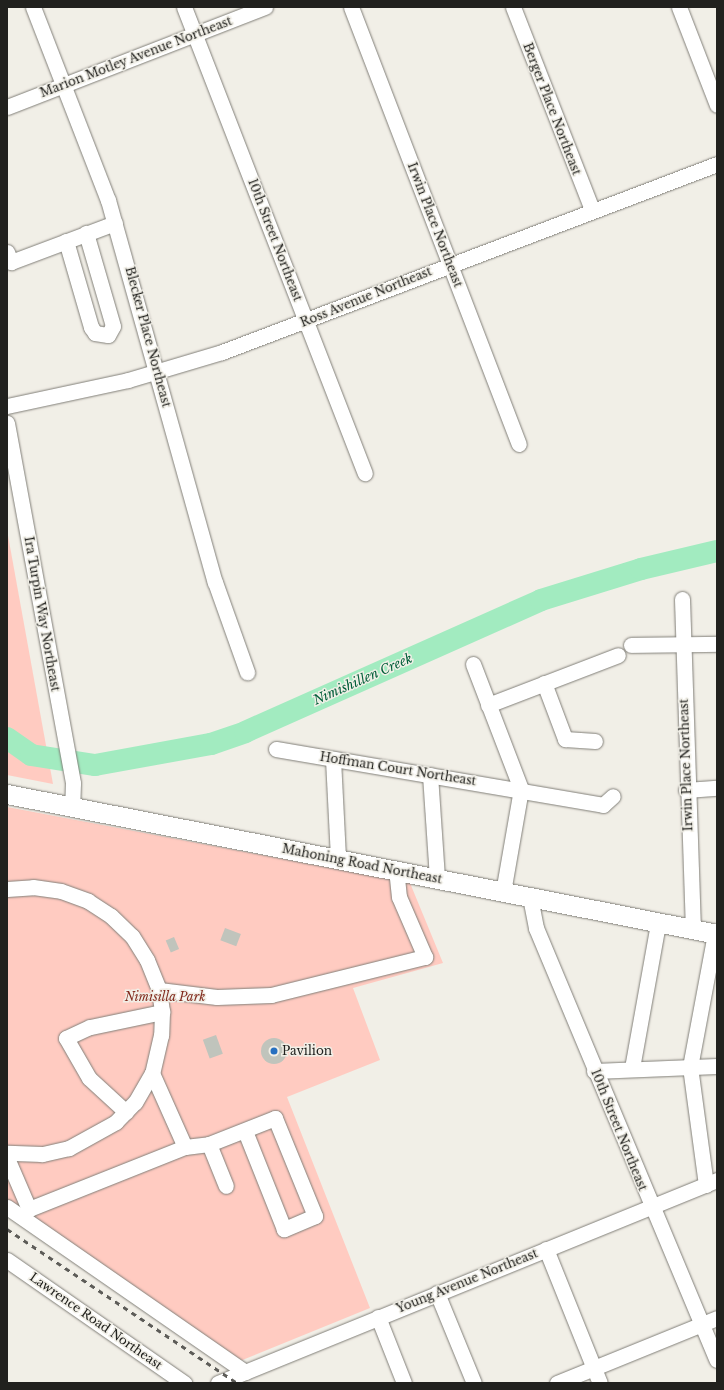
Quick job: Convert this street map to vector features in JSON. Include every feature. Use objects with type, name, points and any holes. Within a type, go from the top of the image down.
[{"type":"main road","name":"Mahoning Road Northeast","points":[[7,794],[716,934]]},
{"type":"street","name":"Blecker Place Northeast","points":[[33,7],[115,223],[215,582],[247,672]]},
{"type":"street","name":"10th Street Northeast","points":[[184,7],[365,473]]},
{"type":"street","name":"Marion Motley Avenue Northeast","points":[[7,107],[265,7]]},
{"type":"street","name":"Irwin Place Northeast","points":[[351,7],[519,444]]},
{"type":"street","name":"Berger Place Northeast","points":[[513,7],[592,210]]},
{"type":"street","points":[[679,7],[717,105]]},
{"type":"street","name":"Ross Avenue Northeast","points":[[7,406],[157,372],[307,321],[450,264],[717,164]]},
{"type":"street","points":[[7,252],[11,262],[115,223]]},
{"type":"street","points":[[66,241],[91,327],[95,333],[108,334],[113,326],[86,233]]},
{"type":"street","name":"Ira Turpin Way Northeast","points":[[7,423],[73,782],[72,806]]},
{"type":"street","name":"Irwin Place Northeast","points":[[682,600],[686,790],[693,930]]},
{"type":"street","points":[[631,645],[717,644]]},
{"type":"street","points":[[488,704],[618,655]]},
{"type":"street","points":[[473,664],[521,789],[503,892]]},
{"type":"street","points":[[544,683],[565,739],[595,741]]},
{"type":"street","name":"Hoffman Court Northeast","points":[[276,749],[521,789],[604,805],[613,796]]},
{"type":"street","points":[[333,759],[338,859]]},
{"type":"street","points":[[430,774],[437,878]]},
{"type":"street","points":[[686,790],[717,788]]},
{"type":"street","points":[[159,990],[217,997],[266,996],[426,957],[399,897],[396,870]]},
{"type":"street","points":[[7,889],[34,887],[61,891],[100,908],[122,926],[140,948],[159,990],[162,1012],[162,1035],[152,1073],[126,1112],[105,1130],[69,1148],[42,1154],[7,1153]]},
{"type":"street","name":"10th Street Northeast","points":[[530,897],[536,928],[594,1071],[717,1360]]},
{"type":"street","points":[[632,1068],[658,923]]},
{"type":"street","points":[[711,1182],[690,1067],[716,934]]},
{"type":"street","points":[[126,1112],[90,1078],[66,1038],[90,1027],[162,1012]]},
{"type":"street","points":[[594,1071],[632,1068],[717,1066]]},
{"type":"street","points":[[152,1073],[185,1147]]},
{"type":"street","points":[[27,1214],[185,1147],[209,1144],[275,1118],[315,1216],[284,1229],[245,1131]]},
{"type":"street","points":[[209,1144],[226,1186]]},
{"type":"street","points":[[7,1158],[27,1214]]},
{"type":"street","name":"Young Avenue Northeast","points":[[218,1383],[711,1182]]},
{"type":"street","points":[[7,1206],[27,1214],[245,1372]]},
{"type":"street","points":[[546,1249],[600,1383]]},
{"type":"street","name":"Lawrence Road Northeast","points":[[7,1260],[184,1383]]},
{"type":"street","points":[[437,1293],[474,1383]]},
{"type":"street","points":[[378,1317],[400,1382]]},
{"type":"street","points":[[557,1383],[717,1318]]},
{"type":"green space","points":[[7,530],[53,784],[7,775]]},
{"type":"green space","name":"Nimisilla Park","points":[[7,807],[410,883],[443,963],[353,988],[380,1060],[287,1097],[370,1308],[240,1361],[7,1201]]},
{"type":"building","points":[[225,928],[241,934],[236,946],[220,940]]},
{"type":"building","points":[[174,937],[179,949],[171,952],[166,941]]},
{"type":"building","points":[[216,1035],[223,1054],[210,1059],[203,1040]]},
{"type":"building","name":"Pavilion","points":[[274,1038],[283,1042],[287,1051],[283,1060],[274,1064],[265,1060],[261,1051],[265,1042]]},
{"type":"waterway","name":"Nimishillen Creek","points":[[7,738],[31,755],[95,765],[211,744],[245,732],[541,600],[641,569],[717,551]]},
{"type":"railway","points":[[7,1229],[237,1383]]},
{"type":"place","name":"Pavilion","points":[[274,1051]]}]
